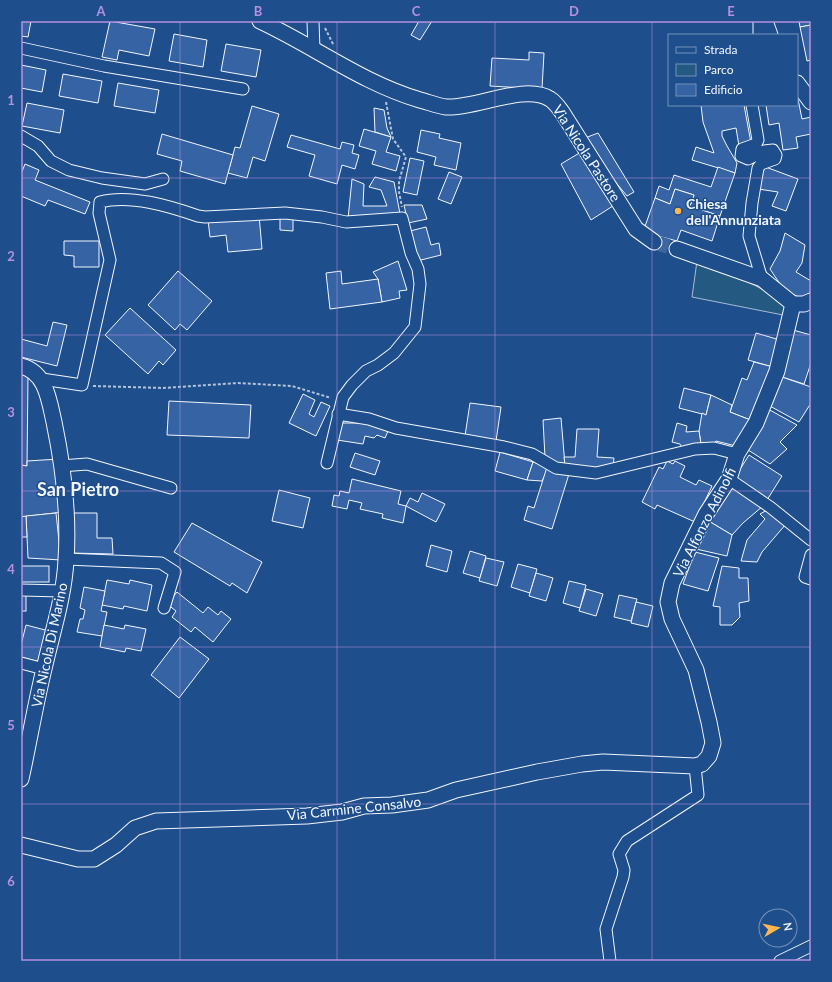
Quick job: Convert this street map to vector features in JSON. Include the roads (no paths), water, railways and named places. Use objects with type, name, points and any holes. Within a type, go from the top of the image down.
[{"type":"street","name":"Via Nicola Pastore","points":[[260,21],[356,74],[398,94],[447,107],[518,94],[543,95],[551,99],[562,112],[636,229],[654,242]]},
{"type":"street","points":[[313,21],[314,50]]},
{"type":"street","points":[[759,21],[759,34]]},
{"type":"street","points":[[765,21],[770,34]]},
{"type":"street","points":[[21,48],[104,66],[243,89]]},
{"type":"street","points":[[798,83],[811,102]]},
{"type":"street","points":[[752,106],[758,140],[756,144],[742,148],[741,156],[748,159],[768,150],[773,150],[776,155],[775,159],[761,164],[758,168],[752,203],[749,236],[762,279]]},
{"type":"street","points":[[21,136],[38,146],[51,160],[69,170],[102,178],[145,184],[163,179]]},
{"type":"street","points":[[21,366],[29,368],[42,379],[82,385],[110,260],[99,213],[100,202],[109,199],[154,203],[205,217],[285,213],[322,217],[346,222],[402,218],[418,269],[420,284],[415,327],[394,353],[378,365],[366,371],[352,385],[342,402],[338,414],[328,463]]},
{"type":"street","points":[[677,249],[762,279],[793,304],[804,304],[811,301]]},
{"type":"street","name":"Via Alfonzo Adinolfi","points":[[695,766],[702,764],[710,756],[713,743],[696,670],[672,619],[668,602],[672,583],[706,514],[729,479],[737,454],[756,423],[777,371],[793,304]]},
{"type":"street","name":"Via Nicola Di Marino","points":[[21,779],[44,669],[63,590],[66,559],[61,466],[49,398],[42,379]]},
{"type":"street","points":[[338,414],[369,419],[396,428],[504,447],[532,454],[556,468],[596,473],[695,449],[714,448],[737,454]]},
{"type":"street","points":[[61,466],[87,464],[171,488]]},
{"type":"street","points":[[729,479],[770,507],[811,540]]},
{"type":"street","points":[[811,555],[805,577],[811,578]]},
{"type":"street","points":[[66,559],[161,563],[175,572],[168,589],[164,608]]},
{"type":"street","points":[[21,590],[63,590]]},
{"type":"street","points":[[21,663],[44,669]]},
{"type":"street","name":"Via Carmine Consalvo","points":[[21,845],[78,859],[94,859],[116,845],[134,828],[156,821],[307,816],[342,812],[364,806],[392,805],[428,800],[456,790],[582,764],[602,762],[695,766]]},
{"type":"street","points":[[610,961],[606,929],[623,877],[624,870],[619,854],[626,841],[698,795],[695,766]]},
{"type":"street","points":[[780,961],[811,946]]},
{"type":"tunnel","points":[[654,242],[677,249]]},
{"type":"place","name":"Chiesa dell'Annunziata","points":[[678,211]]},
{"type":"district","name":"San Pietro","points":[[78,489]]}]
